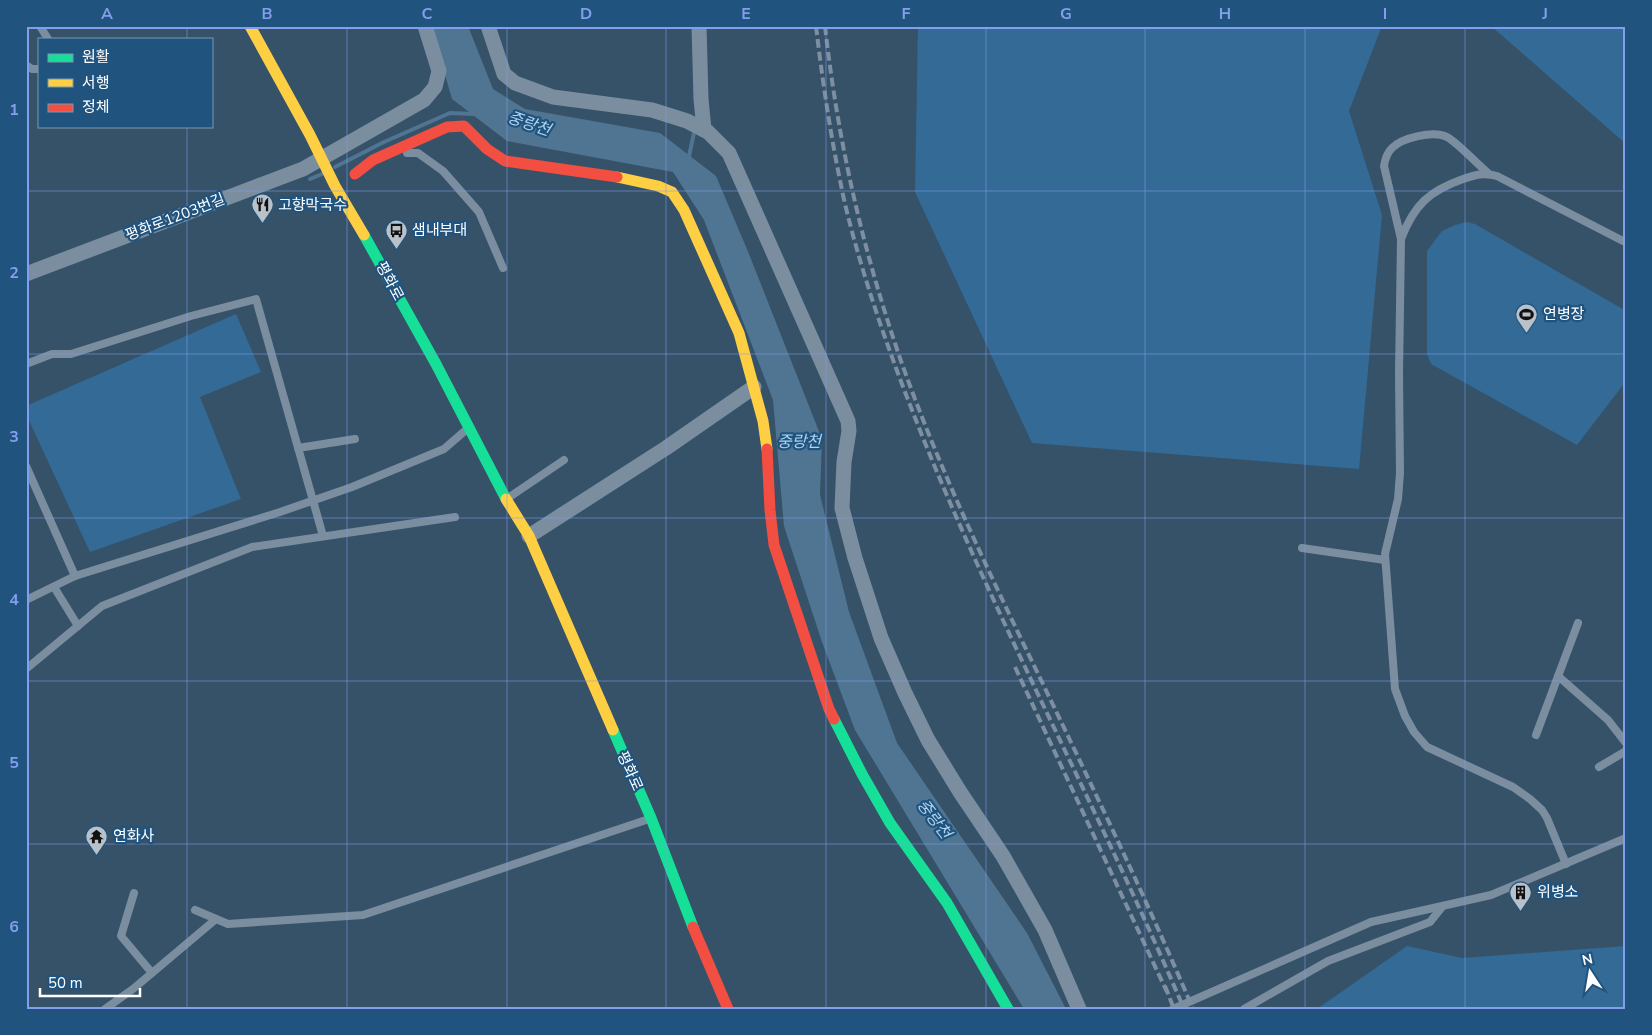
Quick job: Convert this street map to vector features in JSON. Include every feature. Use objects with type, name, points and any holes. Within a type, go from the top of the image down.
[{"type":"street","name":"평화로","points":[[250,26],[330,177],[385,270],[506,499],[529,536],[651,818],[692,925],[728,1009]]},
{"type":"street","name":"평화로1203번길","points":[[26,274],[323,162],[424,100],[435,86],[439,71],[425,26]]},
{"type":"street","points":[[488,26],[504,74],[515,83],[553,97],[652,110],[708,132],[729,153],[848,421],[849,431],[844,462],[842,508],[855,558],[885,646],[928,740],[1002,856],[1045,930],[1078,1009]]},
{"type":"street","points":[[696,126],[701,98],[699,26]]},
{"type":"street","points":[[355,174],[373,160],[446,127],[464,126],[487,149],[504,161],[602,174],[658,186],[672,192],[684,210],[739,333],[763,421],[768,454],[770,510],[774,545],[829,709],[862,774],[890,823],[947,904],[1008,1009]]},
{"type":"street","points":[[529,536],[666,448],[754,387]]},
{"type":"lane","points":[[40,26],[47,38]]},
{"type":"lane","points":[[26,65],[32,69],[38,69]]},
{"type":"lane","points":[[1566,864],[1542,810],[1513,786],[1426,747],[1414,732],[1405,716],[1395,689],[1385,554],[1398,499],[1400,473],[1401,239],[1384,166],[1386,157],[1391,149],[1400,142],[1409,139],[1429,135],[1446,137],[1488,173],[1623,241]]},
{"type":"lane","points":[[388,153],[418,153],[443,172],[479,212],[502,268]]},
{"type":"lane","points":[[1401,239],[1407,222],[1418,207],[1430,196],[1444,186],[1477,174],[1488,173]]},
{"type":"lane","points":[[26,364],[52,354],[71,354],[191,316],[256,299],[323,536]]},
{"type":"lane","points":[[26,600],[75,576],[352,487],[444,449],[469,428]]},
{"type":"lane","points":[[298,448],[355,439]]},
{"type":"lane","points":[[506,499],[564,460]]},
{"type":"lane","points":[[26,466],[75,576]]},
{"type":"lane","points":[[26,670],[102,606],[252,547],[455,517]]},
{"type":"lane","points":[[1302,548],[1385,560]]},
{"type":"lane","points":[[54,587],[78,626]]},
{"type":"lane","points":[[1536,735],[1578,623]]},
{"type":"lane","points":[[1558,676],[1608,720],[1626,743]]},
{"type":"lane","points":[[1600,767],[1626,752]]},
{"type":"lane","points":[[195,910],[228,924],[350,916],[373,912],[651,818]]},
{"type":"lane","points":[[1173,1009],[1371,922],[1491,895],[1626,838]]},
{"type":"lane","points":[[134,893],[121,936],[152,973]]},
{"type":"lane","points":[[1244,1009],[1328,961],[1430,922],[1442,907]]},
{"type":"lane","points":[[105,1009],[152,973],[216,919]]},
{"type":"shaded area","points":[[918,26],[1382,26],[1349,111],[1382,215],[1359,469],[1032,443],[915,192]]},
{"type":"shaded area","points":[[1491,26],[1626,26],[1626,144]]},
{"type":"shaded area","name":"연병장","points":[[1467,222],[1475,224],[1626,311],[1626,381],[1577,445],[1431,364],[1427,354],[1427,251],[1442,231]]},
{"type":"shaded area","points":[[236,314],[261,372],[200,397],[241,499],[90,552],[26,414],[26,406]]},
{"type":"shaded area","points":[[1407,946],[1462,958],[1626,946],[1626,1009],[1317,1009]]},
{"type":"water","name":"중랑천","points":[[431,26],[468,26],[493,89],[525,109],[660,133],[716,176],[822,439],[820,495],[849,612],[897,743],[1027,933],[1066,1009],[1024,1009],[855,730],[822,642],[784,526],[773,400],[704,220],[673,172],[507,141],[452,99]]},
{"type":"waterway","points":[[335,167],[384,142],[450,113],[475,114]]},
{"type":"waterway","points":[[688,161],[695,128]]},
{"type":"waterway","points":[[310,179],[322,174]]},
{"type":"railway","points":[[816,26],[828,115],[845,204],[853,237],[895,365],[932,460],[962,529],[1154,940],[1184,1009]]},
{"type":"railway","points":[[825,26],[837,112],[864,238],[887,320],[916,402],[967,523],[1119,844],[1193,1009]]},
{"type":"railway","points":[[1015,667],[1167,992]]},
{"type":"railway","points":[[1165,986],[1174,1009]]},
{"type":"traffic: fast","points":[[364,235],[436,364],[506,499]]},
{"type":"traffic: fast","points":[[834,719],[890,823],[947,903],[1008,1009]]},
{"type":"traffic: fast","points":[[613,730],[651,818],[693,927]]},
{"type":"traffic: slow","points":[[250,26],[310,135],[335,186],[364,235]]},
{"type":"traffic: slow","points":[[617,177],[658,186],[672,192],[684,210],[739,333],[763,421],[767,449]]},
{"type":"traffic: slow","points":[[506,499],[529,536],[613,730]]},
{"type":"traffic: jam","points":[[355,174],[373,160],[447,127],[464,126],[487,149],[505,161],[617,177]]},
{"type":"traffic: jam","points":[[767,449],[774,545],[834,719]]},
{"type":"traffic: jam","points":[[693,927],[728,1009]]},
{"type":"place","name":"고향막국수","points":[[262,224]]},
{"type":"place","name":"샘내부대","points":[[396,249]]},
{"type":"place","name":"연병장","points":[[1527,333]]},
{"type":"place","name":"연화사","points":[[97,855]]},
{"type":"place","name":"위병소","points":[[1521,911]]}]
